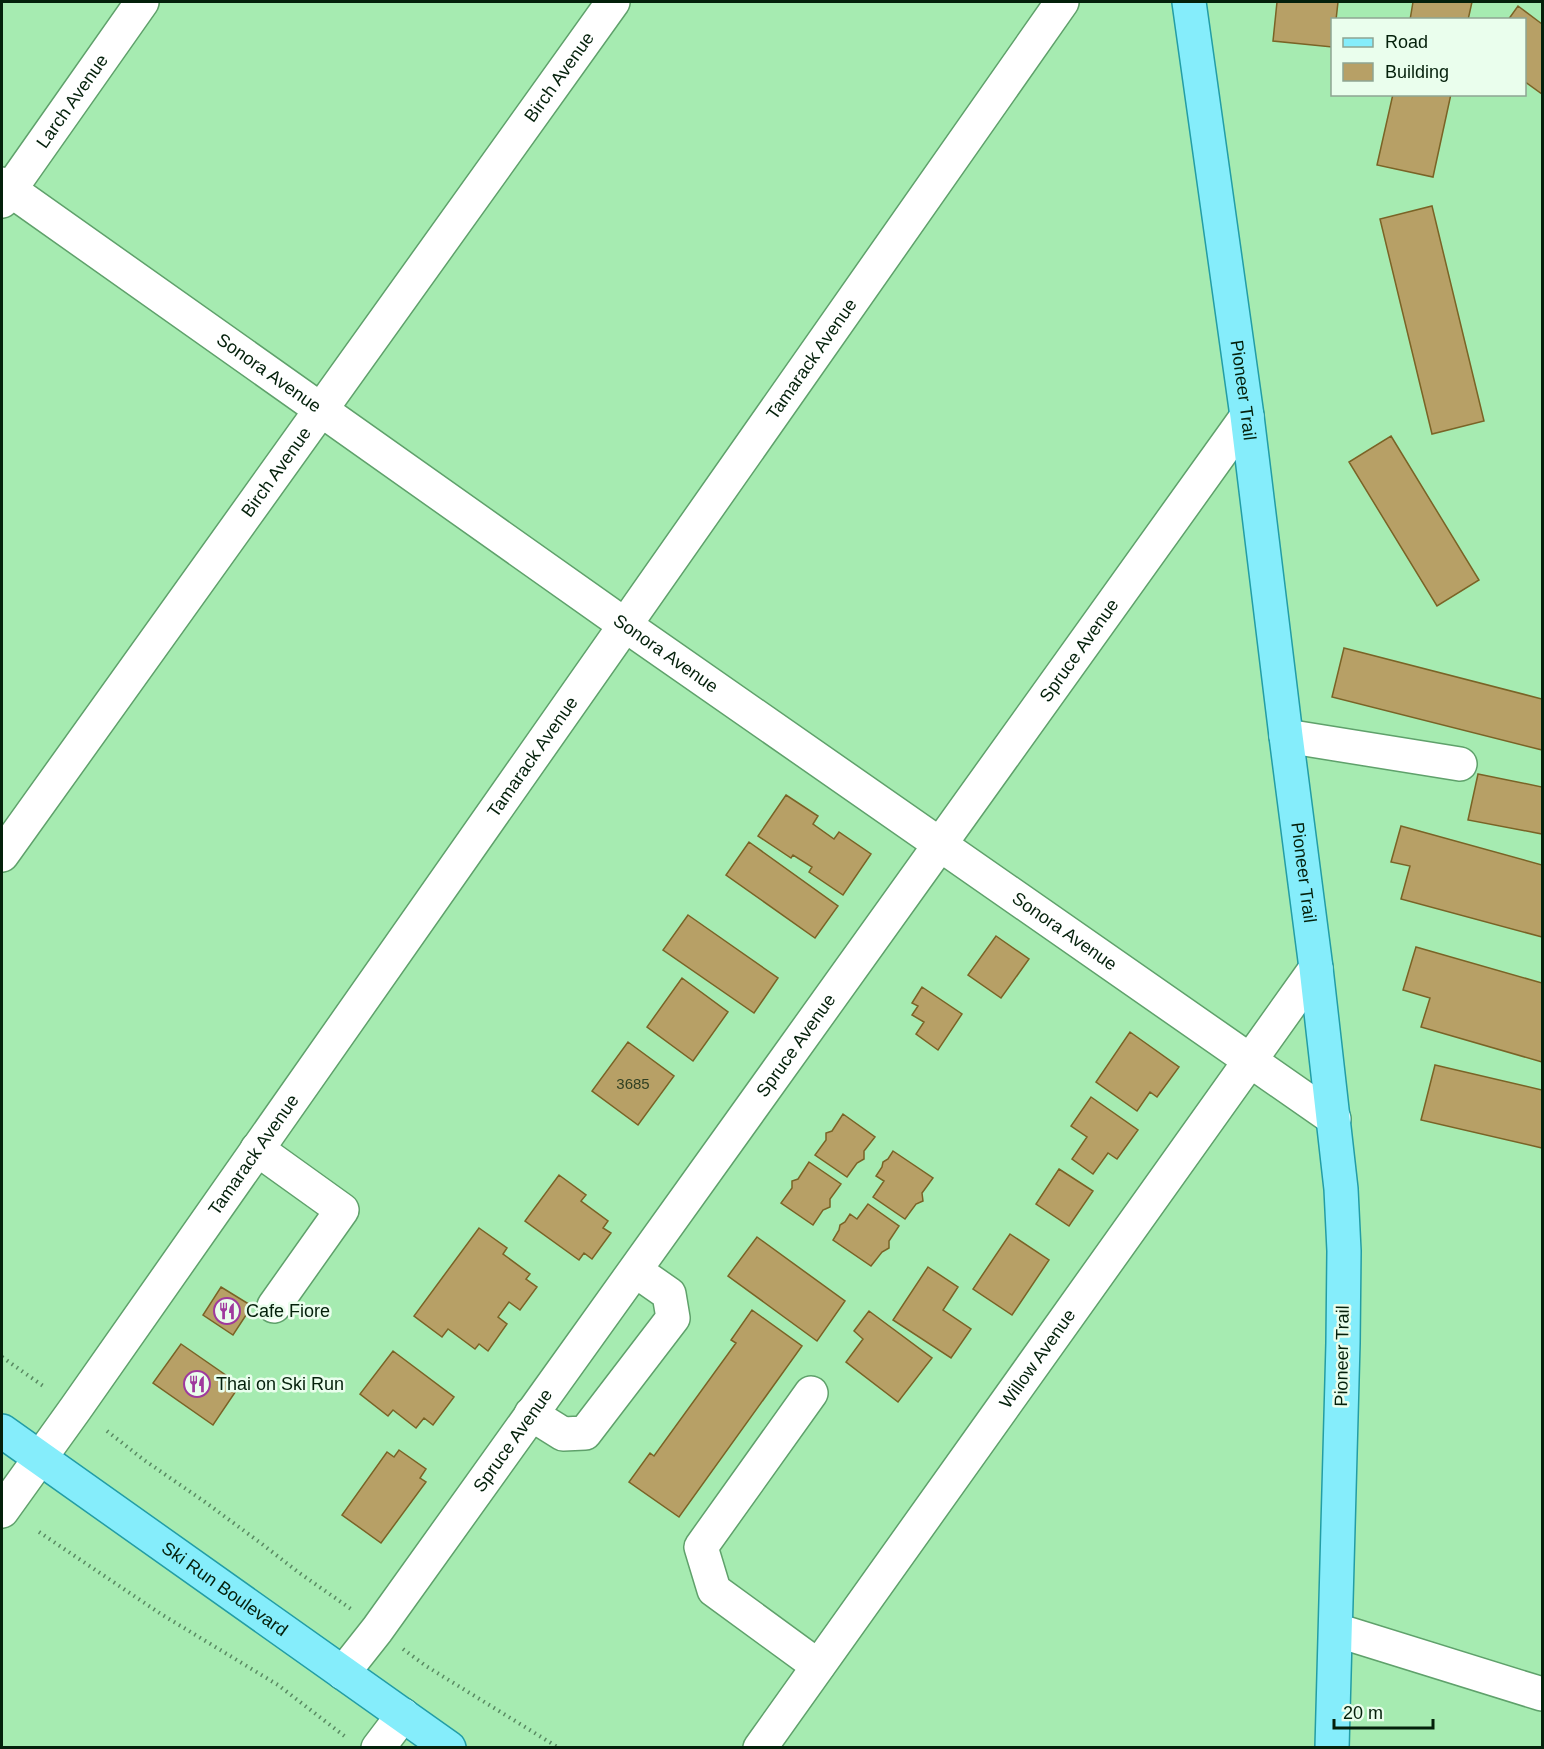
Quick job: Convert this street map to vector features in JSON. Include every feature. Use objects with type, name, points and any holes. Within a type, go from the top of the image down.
[{"type":"main road","name":"Pioneer Trail","points":[[1189,2],[1247,416],[1316,968],[1341,1189],[1344,1251],[1332,1748]]},
{"type":"main road","name":"Ski Run Boulevard","points":[[2,1431],[449,1748]]},
{"type":"street","name":"Larch Avenue","points":[[4,192],[142,2]]},
{"type":"street","name":"Birch Avenue","points":[[2,855],[613,2]]},
{"type":"street","name":"Tamarack Avenue","points":[[2,1511],[1062,2]]},
{"type":"street","name":"Sonora Avenue","points":[[4,192],[321,410],[625,625],[1334,1119]]},
{"type":"street","name":"Spruce Avenue","points":[[343,1673],[377,1630],[636,1271],[1247,416]]},
{"type":"street","points":[[1286,736],[1460,764]]},
{"type":"street","name":"Willow Avenue","points":[[760,1748],[1316,968]]},
{"type":"street","points":[[257,1149],[342,1210],[274,1306]]},
{"type":"street","points":[[531,1414],[562,1434],[585,1433],[674,1318],[669,1294],[636,1271]]},
{"type":"street","points":[[812,1392],[701,1547],[714,1590],[818,1666]]},
{"type":"street","points":[[1336,1630],[1542,1694]]},
{"type":"street","points":[[364,1744],[403,1715]]},
{"type":"path","points":[[2,1358],[46,1388]]},
{"type":"path","points":[[107,1431],[144,1461],[205,1502],[358,1615]]},
{"type":"path","points":[[39,1532],[161,1614],[278,1685],[364,1744]]},
{"type":"path","points":[[396,1644],[426,1666],[559,1748]]},
{"type":"building","points":[[1277,2],[1338,2],[1336,18],[1331,18],[1331,47],[1273,41]]},
{"type":"building","points":[[1413,2],[1472,2],[1468,18],[1410,18]]},
{"type":"building","points":[[1518,6],[1542,24],[1542,94],[1526,82],[1526,18],[1509,18]]},
{"type":"building","points":[[1393,96],[1451,96],[1433,177],[1377,165]]},
{"type":"building","points":[[1432,206],[1484,421],[1432,434],[1380,219]]},
{"type":"building","points":[[1391,436],[1479,580],[1437,606],[1349,462]]},
{"type":"building","points":[[1344,648],[1542,699],[1542,750],[1332,697]]},
{"type":"building","points":[[1478,774],[1542,787],[1542,834],[1468,820]]},
{"type":"building","points":[[786,795],[818,816],[813,824],[834,839],[839,832],[871,854],[843,895],[809,872],[812,867],[793,855],[791,858],[758,836]]},
{"type":"building","points":[[1401,826],[1542,865],[1542,937],[1401,899],[1410,866],[1391,862]]},
{"type":"building","points":[[749,842],[838,906],[815,938],[726,875]]},
{"type":"building","points":[[688,915],[778,978],[754,1013],[663,950]]},
{"type":"building","points":[[996,936],[1029,959],[1001,998],[968,975]]},
{"type":"building","points":[[1416,947],[1542,983],[1542,1062],[1421,1027],[1430,998],[1403,990]]},
{"type":"building","points":[[682,978],[728,1012],[693,1061],[647,1027]]},
{"type":"building","points":[[922,987],[962,1014],[938,1050],[916,1034],[924,1022],[912,1015],[918,1006],[912,1003]]},
{"type":"building","points":[[1130,1032],[1179,1067],[1157,1097],[1150,1092],[1137,1111],[1096,1082]]},
{"type":"building","points":[[628,1042],[674,1076],[638,1125],[592,1091]]},
{"type":"building","points":[[1435,1065],[1542,1090],[1542,1148],[1421,1120]]},
{"type":"building","points":[[1091,1097],[1138,1130],[1117,1159],[1108,1153],[1093,1174],[1072,1159],[1087,1137],[1071,1126]]},
{"type":"building","points":[[843,1114],[875,1137],[864,1151],[864,1159],[857,1163],[847,1177],[815,1155],[826,1140],[826,1133],[832,1131]]},
{"type":"building","points":[[893,1151],[933,1178],[922,1193],[923,1201],[916,1204],[905,1219],[873,1197],[884,1181],[876,1176],[883,1162]]},
{"type":"building","points":[[809,1162],[841,1184],[830,1199],[830,1207],[823,1210],[813,1225],[781,1203],[792,1188],[792,1181],[798,1179]]},
{"type":"building","points":[[1059,1169],[1093,1191],[1069,1226],[1036,1204]]},
{"type":"building","points":[[559,1175],[586,1195],[581,1201],[608,1221],[603,1228],[611,1233],[592,1259],[584,1253],[579,1260],[525,1221]]},
{"type":"building","points":[[868,1204],[899,1226],[889,1241],[889,1248],[882,1252],[871,1266],[833,1240],[840,1225],[850,1214],[857,1219]]},
{"type":"building","points":[[479,1228],[507,1248],[503,1254],[530,1274],[526,1279],[537,1287],[520,1310],[509,1302],[498,1317],[507,1324],[488,1351],[479,1344],[475,1349],[448,1329],[442,1337],[414,1316]]},
{"type":"building","points":[[1010,1234],[1049,1260],[1012,1315],[973,1289]]},
{"type":"building","points":[[757,1237],[845,1301],[817,1341],[728,1276]]},
{"type":"building","points":[[928,1267],[958,1287],[943,1310],[971,1329],[951,1358],[893,1320]]},
{"type":"building","name":"Cafe Fiore","points":[[221,1287],[252,1306],[233,1335],[203,1315]]},
{"type":"building","points":[[752,1310],[802,1346],[679,1517],[629,1482],[650,1453],[654,1456],[736,1343],[731,1340]]},
{"type":"building","points":[[869,1311],[932,1358],[898,1402],[846,1362],[863,1339],[854,1331]]},
{"type":"building","name":"Thai on Ski Run","points":[[181,1344],[240,1385],[213,1425],[153,1383]]},
{"type":"building","points":[[393,1351],[454,1397],[433,1425],[424,1418],[416,1428],[393,1410],[388,1416],[360,1394]]},
{"type":"building","points":[[399,1450],[426,1469],[420,1478],[426,1482],[381,1543],[342,1515],[387,1452],[394,1457]]},
{"type":"place","name":"Cafe Fiore","points":[[227,1311]]},
{"type":"place","name":"Thai on Ski Run","points":[[197,1384]]}]
